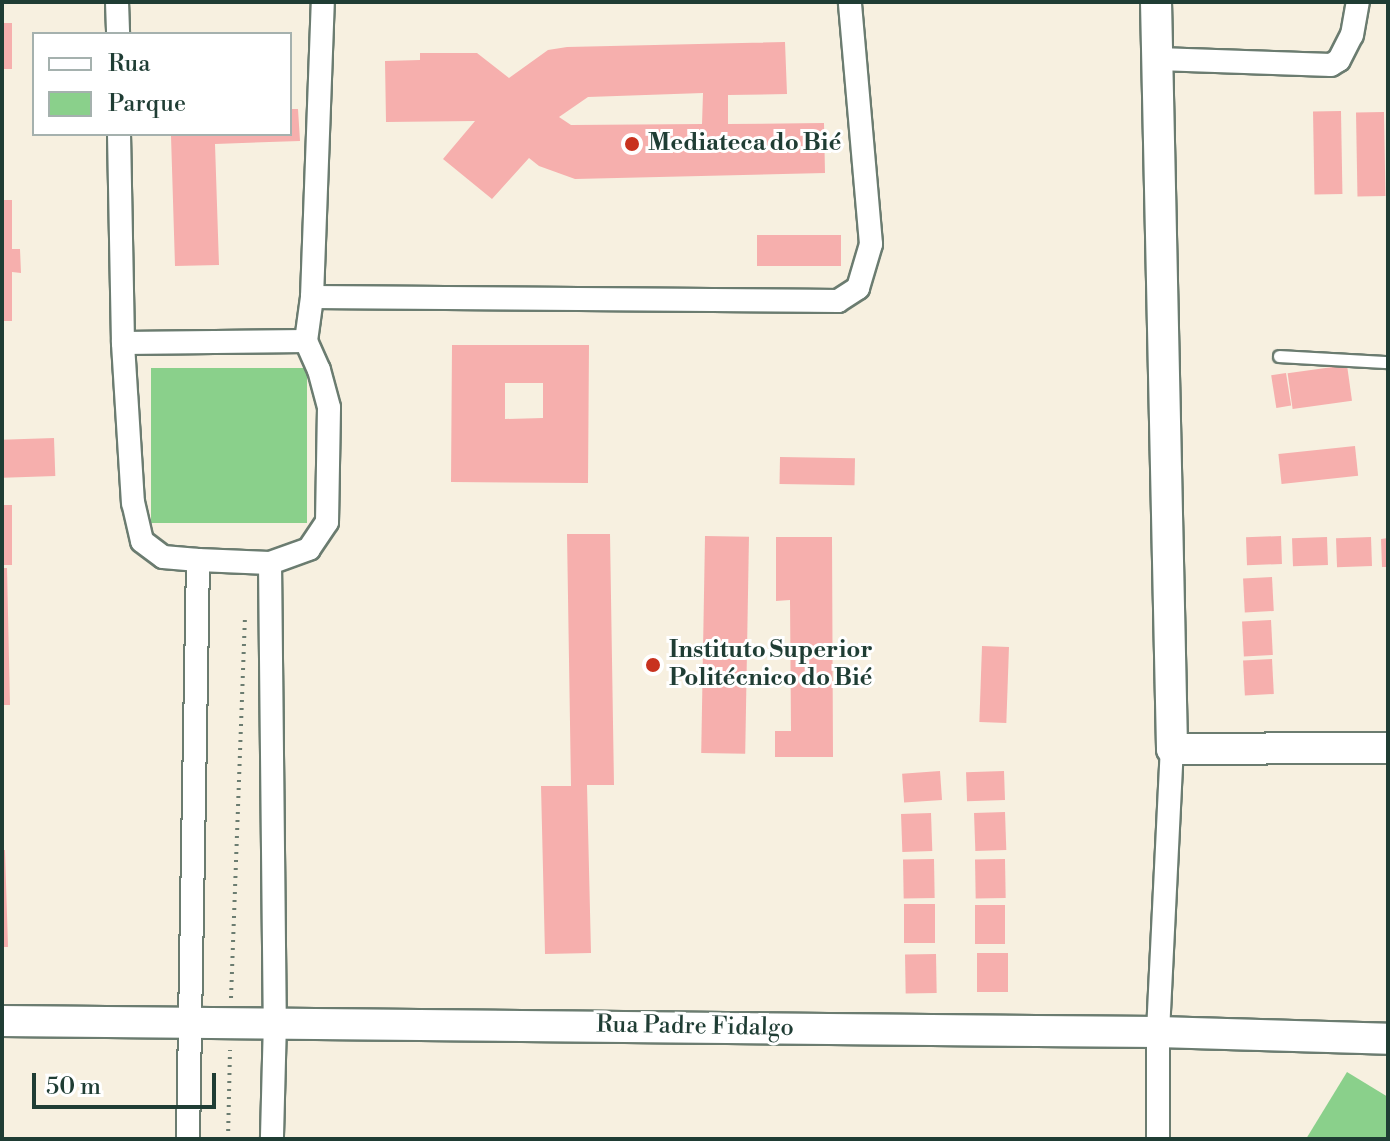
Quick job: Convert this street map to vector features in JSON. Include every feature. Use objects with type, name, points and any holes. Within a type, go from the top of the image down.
[{"type":"street","points":[[117,2],[118,32]]},
{"type":"street","points":[[119,136],[123,343],[133,503],[142,541],[163,557],[198,560],[270,563],[309,549],[327,522],[329,408],[319,370],[306,341],[312,297],[323,2]]},
{"type":"street","points":[[312,297],[838,301],[858,288],[871,244],[850,2]]},
{"type":"street","points":[[1156,2],[1172,749],[1158,1032],[1158,1139]]},
{"type":"street","points":[[1158,59],[1331,65],[1339,60],[1352,35],[1358,2]]},
{"type":"street","points":[[123,343],[306,341]]},
{"type":"street","points":[[188,1139],[198,560]]},
{"type":"street","points":[[270,563],[275,1021],[272,1139]]},
{"type":"street","points":[[1172,749],[1388,748]]},
{"type":"street","name":"Rua Padre Fidalgo","points":[[2,1021],[275,1021],[1158,1032],[1388,1039]]},
{"type":"lane","points":[[1279,356],[1388,362]]},
{"type":"path","points":[[228,1139],[245,608]]},
{"type":"green space","points":[[151,368],[307,368],[307,523],[151,523]]},
{"type":"green space","points":[[1347,1072],[1388,1097],[1388,1139],[1306,1139]]},
{"type":"building","points":[[2,23],[12,23],[12,69],[2,69]]},
{"type":"building","points":[[785,42],[787,94],[728,95],[728,124],[824,123],[825,173],[575,179],[539,166],[529,158],[492,199],[443,159],[475,121],[386,122],[385,61],[420,60],[420,53],[477,53],[509,78],[548,50]],"holes":[[[703,93],[702,124],[571,125],[559,117],[588,97]]]},
{"type":"building","points":[[292,109],[298,109],[300,141],[215,144],[219,265],[175,266],[171,136],[292,136]]},
{"type":"building","points":[[1313,111],[1341,111],[1342,194],[1314,194]]},
{"type":"building","points":[[1356,112],[1384,112],[1385,196],[1357,196]]},
{"type":"building","points":[[2,200],[12,200],[12,249],[20,249],[21,273],[12,272],[12,321],[2,321]]},
{"type":"building","points":[[757,235],[841,235],[841,266],[757,266]]},
{"type":"building","points":[[452,345],[589,345],[588,483],[451,482]],"holes":[[[505,383],[543,383],[543,418],[505,419]]]},
{"type":"building","points":[[1347,365],[1352,401],[1293,409],[1288,373]]},
{"type":"building","points":[[1286,373],[1291,406],[1276,408],[1271,375]]},
{"type":"building","points":[[54,438],[55,476],[3,478],[2,440]]},
{"type":"building","points":[[1355,446],[1358,476],[1282,484],[1278,454]]},
{"type":"building","points":[[780,457],[855,458],[855,485],[780,484]]},
{"type":"building","points":[[2,505],[12,505],[12,565],[2,565]]},
{"type":"building","points":[[567,534],[610,534],[614,785],[587,785],[591,953],[545,954],[541,786],[571,786]]},
{"type":"building","points":[[705,536],[749,537],[745,754],[701,753]]},
{"type":"building","points":[[1281,536],[1282,564],[1247,565],[1246,537]]},
{"type":"building","points":[[776,537],[832,537],[833,757],[775,757],[775,731],[791,731],[790,600],[776,601]]},
{"type":"building","points":[[1327,537],[1328,565],[1293,566],[1292,538]]},
{"type":"building","points":[[1371,537],[1372,566],[1337,567],[1336,538]]},
{"type":"building","points":[[1388,538],[1388,567],[1382,567],[1381,539]]},
{"type":"building","points":[[2,568],[7,568],[10,705],[2,705]]},
{"type":"building","points":[[1272,577],[1274,611],[1245,612],[1243,579]]},
{"type":"building","points":[[1271,620],[1273,655],[1244,656],[1242,622]]},
{"type":"building","points":[[982,646],[1009,647],[1006,723],[979,722]]},
{"type":"building","points":[[1272,659],[1274,694],[1245,695],[1243,661]]},
{"type":"building","points":[[940,771],[942,800],[904,803],[902,774]]},
{"type":"building","points":[[1004,771],[1005,800],[967,801],[966,772]]},
{"type":"building","points":[[1005,812],[1006,850],[975,851],[974,813]]},
{"type":"building","points":[[931,813],[932,851],[902,852],[901,814]]},
{"type":"building","points":[[2,850],[5,850],[8,947],[2,947]]},
{"type":"building","points":[[934,859],[935,898],[904,899],[903,860]]},
{"type":"building","points":[[1005,859],[1006,898],[976,899],[975,860]]},
{"type":"building","points":[[904,904],[935,904],[935,943],[904,943]]},
{"type":"building","points":[[975,905],[1005,905],[1005,944],[975,944]]},
{"type":"building","points":[[977,953],[1008,953],[1008,992],[977,992]]},
{"type":"building","points":[[936,954],[937,993],[906,994],[905,955]]},
{"type":"place","name":"Mediateca do Bié","points":[[632,144]]},
{"type":"place","name":"Instituto Superior Politécnico do Bié","points":[[653,665]]}]
